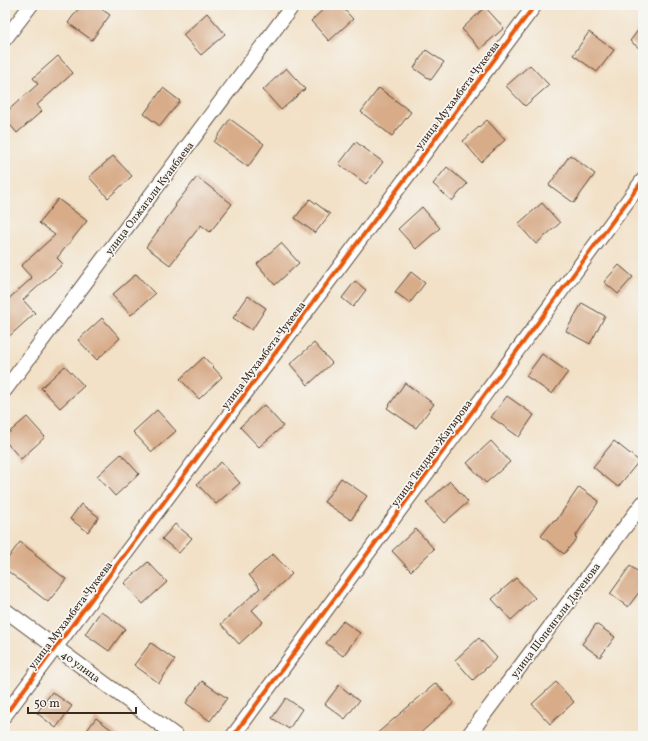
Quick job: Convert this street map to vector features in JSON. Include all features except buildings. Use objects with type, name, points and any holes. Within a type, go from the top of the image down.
[{"type":"street","points":[[5,39],[31,5]]},
{"type":"street","name":"улица Олжагали Куанбаева","points":[[5,390],[293,5]]},
{"type":"street","name":"улица Мухамбета Чукеева","points":[[5,715],[536,5]]},
{"type":"street","name":"улица Тендика Жауырова","points":[[233,736],[643,180]]},
{"type":"street","name":"улица Шопенгали Дауенова","points":[[468,736],[643,503]]},
{"type":"street","name":"40 улица","points":[[5,610],[176,736]]},
{"type":"cycle path","points":[[5,715],[535,5]]},
{"type":"cycle path","points":[[233,736],[643,180]]}]
